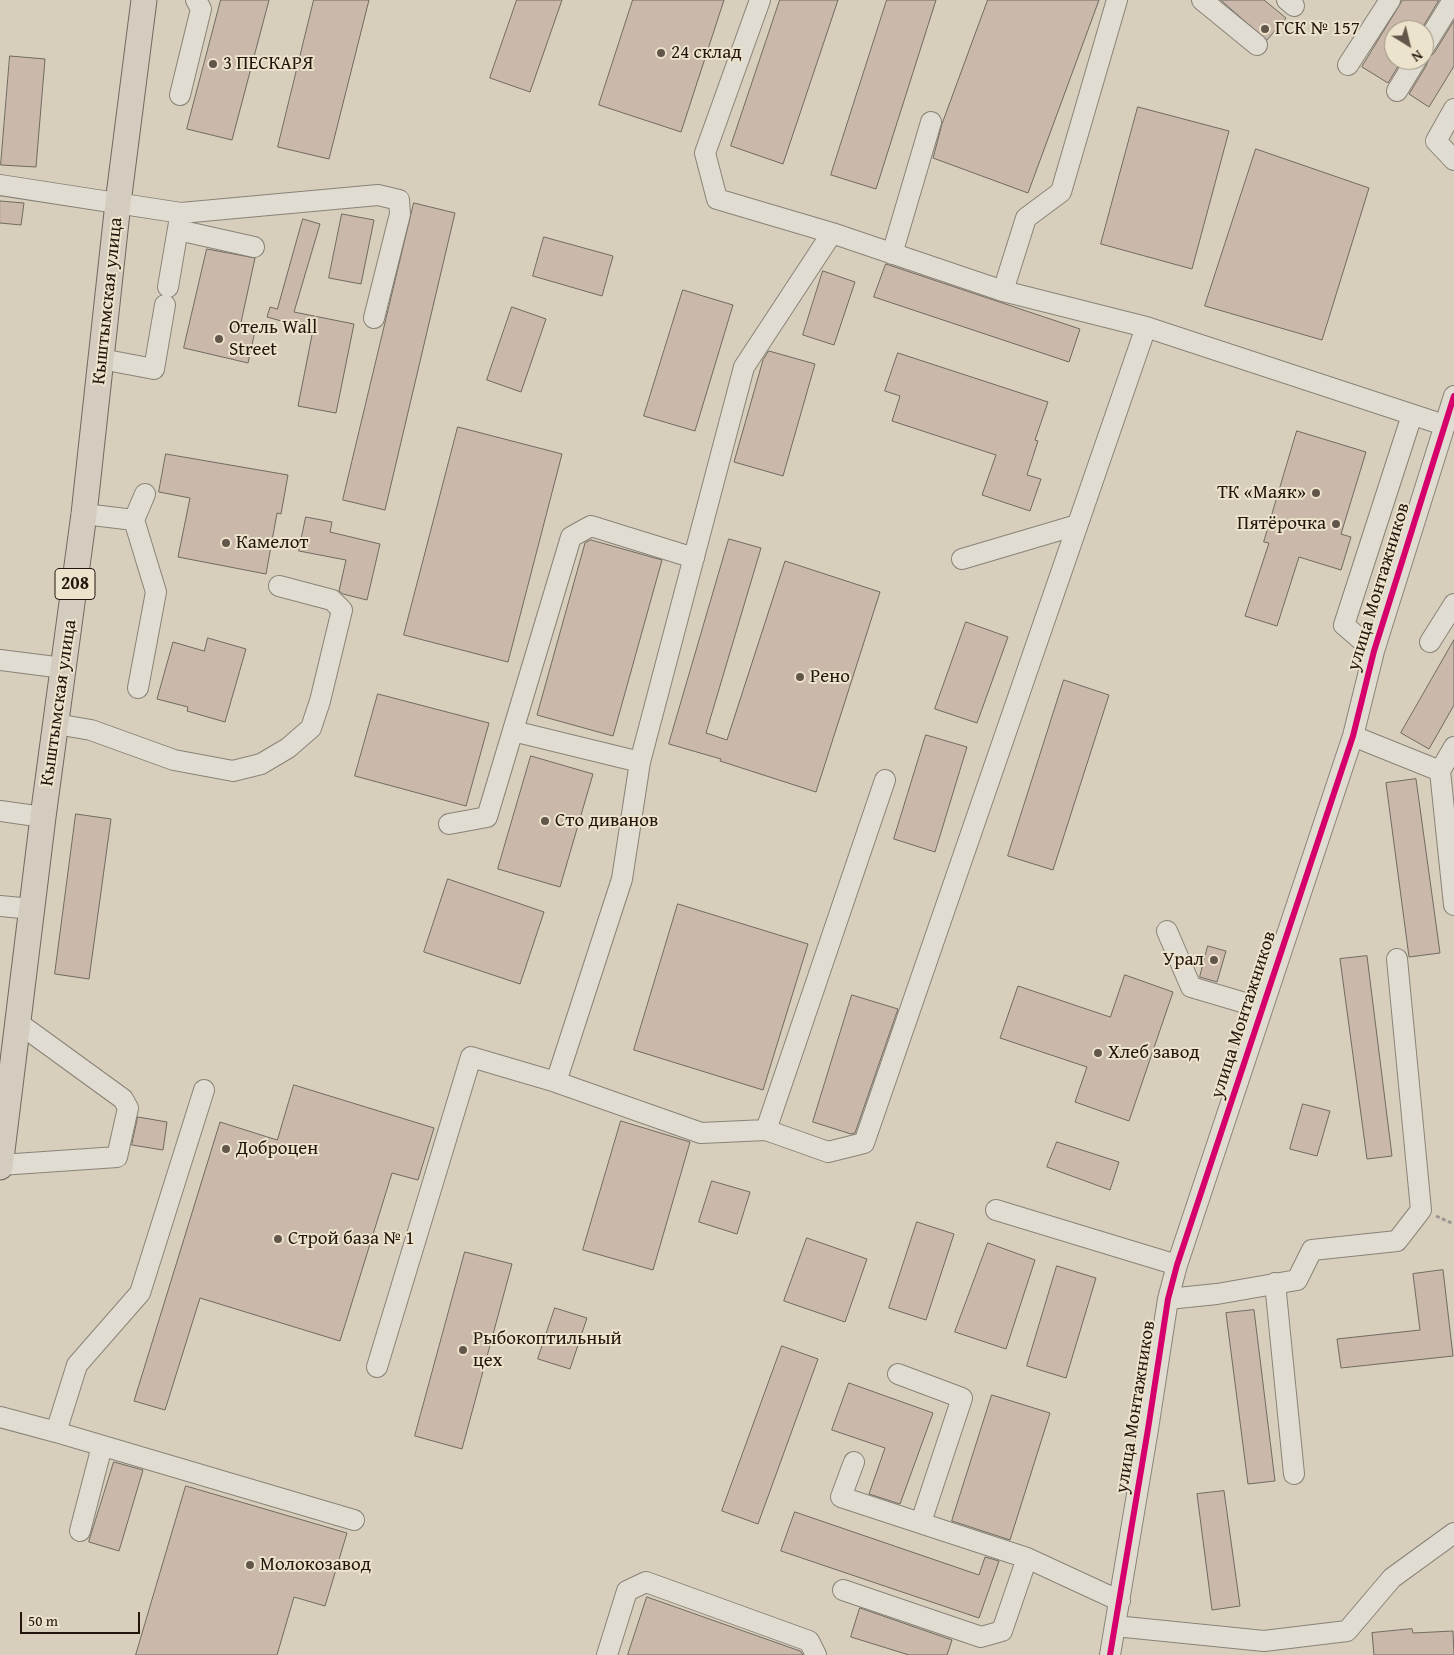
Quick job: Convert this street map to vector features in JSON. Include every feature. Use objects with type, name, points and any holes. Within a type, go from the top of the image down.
[{"type":"main road","name":"Кыштымская улица","points":[[0,1166],[43,816],[84,514],[118,203],[144,0]]},
{"type":"street","points":[[180,94],[200,9],[196,0]]},
{"type":"street","points":[[760,0],[705,153],[717,199],[832,233],[1003,291],[1146,327],[1444,425]]},
{"type":"street","points":[[1003,291],[1026,218],[1061,192],[1117,0]]},
{"type":"street","points":[[1202,0],[1257,45]]},
{"type":"street","points":[[1348,65],[1390,0]]},
{"type":"street","points":[[1434,30],[1452,0]]},
{"type":"street","points":[[1397,91],[1410,70]]},
{"type":"street","points":[[1454,109],[1436,141],[1454,160]]},
{"type":"street","points":[[892,254],[931,122]]},
{"type":"street","points":[[0,184],[118,203],[180,221],[254,247]]},
{"type":"street","points":[[180,221],[378,195],[399,200],[400,214],[374,318]]},
{"type":"street","points":[[101,359],[154,369],[180,221]]},
{"type":"street","points":[[556,1082],[622,879],[640,762],[744,367],[832,233]]},
{"type":"street","points":[[376,1367],[471,1057],[556,1082],[702,1134],[766,1130],[828,1152],[864,1143],[1146,327]]},
{"type":"street","name":"улица Монтажников","points":[[1110,1655],[1168,1299],[1177,1265],[1353,736],[1374,651],[1454,396]]},
{"type":"street","points":[[1374,651],[1344,625],[1412,415]]},
{"type":"street","points":[[138,688],[156,592],[134,520],[145,494]]},
{"type":"street","points":[[84,514],[134,520]]},
{"type":"street","points":[[962,559],[1078,525]]},
{"type":"street","points":[[449,824],[487,817],[571,537],[591,526],[694,558]]},
{"type":"street","points":[[56,724],[90,730],[174,760],[234,771],[260,764],[288,748],[311,728],[320,700],[342,610],[332,600],[279,586]]},
{"type":"street","points":[[1430,642],[1454,604]]},
{"type":"street","points":[[0,660],[63,668]]},
{"type":"street","points":[[513,731],[640,762]]},
{"type":"street","points":[[1353,736],[1440,771]]},
{"type":"street","points":[[1454,747],[1440,771],[1454,906]]},
{"type":"street","points":[[766,1130],[885,780]]},
{"type":"street","points":[[0,811],[43,816]]},
{"type":"street","points":[[0,906],[32,909]]},
{"type":"street","points":[[1167,931],[1191,988],[1262,1008]]},
{"type":"street","points":[[1168,1299],[1217,1294],[1275,1282],[1297,1280],[1312,1250],[1397,1241],[1422,1210],[1396,959]]},
{"type":"street","points":[[0,1166],[117,1157],[128,1108],[123,1099],[17,1022]]},
{"type":"street","points":[[56,1432],[77,1365],[140,1293],[204,1090]]},
{"type":"street","points":[[996,1210],[1177,1265]]},
{"type":"street","points":[[1275,1282],[1294,1474]]},
{"type":"street","points":[[898,1374],[962,1398],[921,1522]]},
{"type":"street","points":[[0,1417],[354,1520]]},
{"type":"street","points":[[80,1531],[102,1446]]},
{"type":"street","points":[[854,1462],[841,1497],[1027,1558],[1120,1601]]},
{"type":"street","points":[[1115,1626],[1264,1641],[1347,1631],[1392,1578],[1454,1533]]},
{"type":"street","points":[[843,1590],[981,1637],[1002,1631],[1027,1558]]},
{"type":"street","points":[[607,1655],[627,1591],[646,1582],[809,1641],[816,1655]]},
{"type":"building","points":[[221,0],[269,0],[232,140],[187,129]]},
{"type":"building","points":[[314,0],[369,0],[329,159],[278,147]]},
{"type":"building","points":[[517,0],[562,0],[530,92],[490,78]]},
{"type":"building","name":"24 склад","points":[[633,0],[724,0],[681,132],[599,105]]},
{"type":"building","points":[[780,0],[838,0],[783,164],[731,146]]},
{"type":"building","points":[[887,0],[936,0],[876,189],[831,175]]},
{"type":"building","points":[[988,0],[1099,0],[1028,193],[933,158],[942,124]]},
{"type":"building","name":"ГСК № 157","points":[[1221,0],[1264,0],[1286,18],[1267,40]]},
{"type":"building","points":[[1403,0],[1439,0],[1427,20],[1391,20]]},
{"type":"building","points":[[1454,21],[1454,66],[1429,107],[1409,94],[1424,70],[1434,70],[1434,53]]},
{"type":"building","points":[[1384,31],[1384,70],[1396,70],[1388,83],[1362,67]]},
{"type":"building","points":[[10,56],[45,59],[36,167],[1,165]]},
{"type":"building","points":[[1138,107],[1229,131],[1192,269],[1101,244]]},
{"type":"building","points":[[1256,149],[1369,188],[1322,340],[1205,306]]},
{"type":"building","points":[[0,201],[24,203],[21,225],[0,223]]},
{"type":"building","points":[[414,203],[455,213],[385,510],[343,500]]},
{"type":"building","points":[[342,214],[374,220],[361,284],[329,278]]},
{"type":"building","points":[[303,219],[320,224],[294,312],[354,324],[336,413],[298,406],[313,330],[267,317],[270,307],[277,309]]},
{"type":"building","points":[[544,237],[613,256],[602,296],[533,276]]},
{"type":"building","points":[[207,249],[255,258],[240,327],[255,331],[248,363],[184,348]]},
{"type":"building","points":[[886,264],[1080,329],[1069,362],[874,297]]},
{"type":"building","points":[[823,271],[855,282],[834,345],[803,335]]},
{"type":"building","points":[[683,290],[733,305],[695,431],[644,416]]},
{"type":"building","points":[[512,307],[546,319],[521,392],[487,380]]},
{"type":"building","points":[[769,351],[815,364],[783,476],[734,462],[763,360]]},
{"type":"building","points":[[898,353],[1048,402],[1035,440],[1038,441],[1027,475],[1041,479],[1030,511],[982,495],[996,455],[892,421],[900,396],[885,391]]},
{"type":"building","points":[[458,427],[562,454],[508,662],[404,635]]},
{"type":"building","name":"ТК «Маяк»","points":[[1297,431],[1366,452],[1341,534],[1351,537],[1341,570],[1299,557],[1277,626],[1245,616],[1269,543],[1264,542]]},
{"type":"building","points":[[166,454],[288,475],[281,514],[277,513],[266,574],[178,557],[190,498],[159,492]]},
{"type":"building","points":[[306,517],[332,522],[330,532],[380,544],[367,600],[343,594],[339,591],[346,560],[299,551]]},
{"type":"building","name":"Рено","points":[[729,539],[761,548],[706,733],[727,740],[785,561],[880,592],[816,792],[720,761],[721,759],[669,744]]},
{"type":"building","points":[[591,540],[662,560],[613,736],[537,715],[585,543]]},
{"type":"building","points":[[966,622],[1008,637],[977,723],[935,709]]},
{"type":"building","points":[[208,638],[246,649],[225,722],[187,711],[188,707],[157,699],[173,642],[204,651]]},
{"type":"building","points":[[1454,640],[1454,705],[1429,749],[1401,733]]},
{"type":"building","points":[[1064,680],[1109,695],[1053,870],[1008,856]]},
{"type":"building","points":[[378,694],[489,723],[466,806],[355,776]]},
{"type":"building","points":[[926,735],[967,747],[935,852],[894,839]]},
{"type":"building","name":"Сто диванов","points":[[531,756],[593,774],[560,887],[498,869]]},
{"type":"building","points":[[1416,779],[1440,953],[1409,957],[1386,783]]},
{"type":"building","points":[[76,814],[111,819],[89,979],[55,974]]},
{"type":"building","points":[[448,879],[544,912],[520,984],[424,952]]},
{"type":"building","points":[[678,904],[808,944],[763,1090],[634,1050]]},
{"type":"building","name":"Урал","points":[[1208,946],[1226,951],[1217,982],[1200,977]]},
{"type":"building","points":[[1367,956],[1392,1156],[1367,1159],[1340,959]]},
{"type":"building","name":"Хлеб завод","points":[[1125,975],[1173,992],[1129,1121],[1075,1102],[1087,1067],[1000,1038],[1018,986],[1110,1017]]},
{"type":"building","points":[[852,995],[898,1009],[855,1133],[851,1134],[813,1122]]},
{"type":"building","name":"Строй база № 1","points":[[294,1085],[434,1128],[418,1180],[392,1173],[340,1341],[200,1298],[165,1410],[134,1401],[220,1122],[277,1140]]},
{"type":"building","points":[[1303,1104],[1330,1111],[1317,1156],[1290,1149]]},
{"type":"building","points":[[138,1117],[167,1122],[163,1150],[132,1145]]},
{"type":"building","points":[[621,1121],[690,1142],[653,1270],[583,1250]]},
{"type":"building","points":[[1057,1142],[1119,1162],[1110,1190],[1047,1167]]},
{"type":"building","points":[[712,1181],[750,1192],[737,1234],[699,1222]]},
{"type":"building","points":[[917,1222],[954,1234],[926,1320],[889,1308]]},
{"type":"building","points":[[807,1238],[867,1259],[845,1322],[784,1301]]},
{"type":"building","points":[[988,1243],[1035,1260],[1006,1349],[955,1332]]},
{"type":"building","name":"Рыбокоптильный цех","points":[[465,1252],[512,1264],[462,1449],[415,1436]]},
{"type":"building","points":[[1057,1266],[1096,1278],[1066,1378],[1027,1366]]},
{"type":"building","points":[[1443,1270],[1453,1356],[1341,1368],[1337,1339],[1420,1330],[1413,1274]]},
{"type":"building","points":[[555,1308],[587,1318],[570,1369],[538,1359]]},
{"type":"building","points":[[1254,1310],[1275,1481],[1248,1484],[1226,1313]]},
{"type":"building","points":[[782,1346],[818,1359],[758,1524],[722,1511]]},
{"type":"building","points":[[849,1383],[933,1413],[900,1504],[869,1494],[885,1448],[832,1430]]},
{"type":"building","points":[[992,1395],[1050,1413],[1010,1540],[952,1521]]},
{"type":"building","points":[[114,1462],[143,1470],[119,1551],[89,1542]]},
{"type":"building","name":"Молокозавод","points":[[186,1486],[347,1533],[325,1606],[294,1597],[277,1655],[136,1655]]},
{"type":"building","points":[[1224,1491],[1240,1606],[1212,1610],[1197,1494]]},
{"type":"building","points":[[795,1512],[979,1575],[985,1557],[999,1561],[979,1618],[781,1551]]},
{"type":"building","points":[[647,1597],[800,1651],[803,1655],[628,1655]]},
{"type":"building","points":[[860,1608],[952,1640],[947,1655],[909,1655],[851,1637]]},
{"type":"building","points":[[1412,1629],[1413,1633],[1453,1631],[1454,1655],[1374,1655],[1372,1633]]},
{"type":"cycle path","points":[[1110,1655],[1168,1299],[1177,1265],[1353,736],[1374,651],[1454,396]]},
{"type":"place","name":"ГСК № 157","points":[[1265,29]]},
{"type":"place","name":"24 склад","points":[[661,53]]},
{"type":"place","name":"3 ПЕСКАРЯ","points":[[213,64]]},
{"type":"place","name":"Отель Wall Street","points":[[219,339]]},
{"type":"place","name":"ТК «Маяк»","points":[[1316,493]]},
{"type":"place","name":"Пятёрочка","points":[[1336,524]]},
{"type":"place","name":"Камелот","points":[[226,543]]},
{"type":"place","name":"Рено","points":[[800,677]]},
{"type":"place","name":"Сто диванов","points":[[545,821]]},
{"type":"place","name":"Урал","points":[[1214,960]]},
{"type":"place","name":"Хлеб завод","points":[[1098,1053]]},
{"type":"place","name":"Доброцен","points":[[226,1149]]},
{"type":"place","name":"Строй база № 1","points":[[278,1239]]},
{"type":"place","name":"Рыбокоптильный цех","points":[[463,1350]]},
{"type":"place","name":"Молокозавод","points":[[250,1565]]}]
